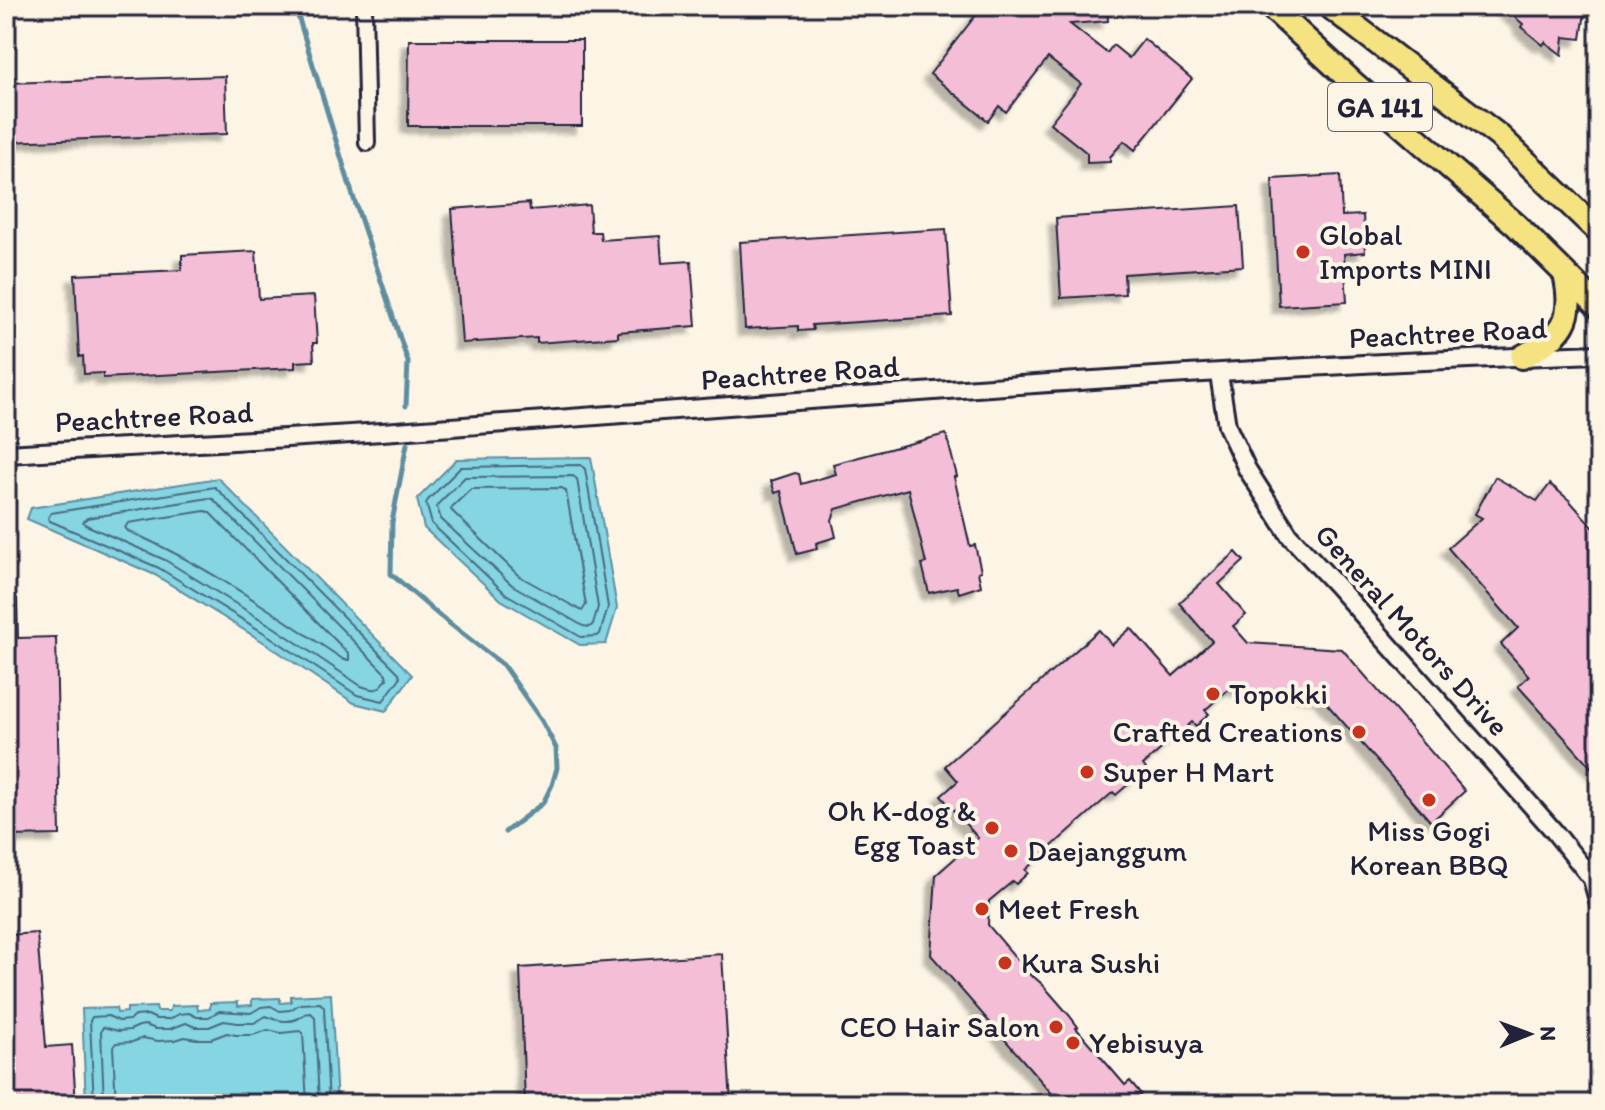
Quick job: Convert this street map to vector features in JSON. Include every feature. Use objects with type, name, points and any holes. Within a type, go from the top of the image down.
[{"type":"highway","name":"GA 141","points":[[1270,6],[1516,225],[1599,307]]},
{"type":"highway","name":"GA 141","points":[[1329,6],[1499,136],[1595,222]]},
{"type":"highway","points":[[1522,357],[1554,338],[1564,324],[1569,299],[1565,274]]},
{"type":"street","points":[[364,6],[367,143]]},
{"type":"street","name":"Peachtree Road","points":[[6,454],[433,429],[857,396],[1599,354]]},
{"type":"street","name":"General Motors Drive","points":[[1219,374],[1227,426],[1247,469],[1290,536],[1553,830],[1592,879],[1599,904]]},
{"type":"water","points":[[591,457],[617,608],[606,644],[580,645],[501,600],[424,528],[417,499],[457,459]]},
{"type":"water","points":[[218,478],[412,675],[386,711],[354,703],[155,575],[27,519],[31,508]]},
{"type":"water","points":[[331,994],[337,1104],[86,1104],[82,1009],[116,1008],[117,1013],[127,1012],[127,1008],[156,1007],[157,1011],[170,1011],[171,1006],[197,1005],[198,1010],[210,1009],[210,1003],[252,1005],[252,999],[280,998],[280,1003],[291,1002],[291,996]]},
{"type":"building","points":[[983,6],[1107,6],[1108,21],[1070,24],[1107,53],[1113,45],[1129,58],[1144,39],[1192,79],[1135,150],[1124,141],[1110,157],[1110,162],[1087,163],[1087,153],[1050,123],[1081,84],[1048,58],[1006,112],[999,106],[988,121],[930,74]]},
{"type":"building","points":[[1501,6],[1586,6],[1581,39],[1564,37],[1562,55],[1545,42],[1543,45]]},
{"type":"building","points":[[409,40],[582,40],[582,126],[408,126]]},
{"type":"building","points":[[225,76],[227,134],[6,142],[6,83]]},
{"type":"building","points":[[1340,175],[1342,216],[1363,215],[1365,252],[1344,254],[1347,302],[1279,306],[1272,179]]},
{"type":"building","points":[[529,203],[530,210],[589,205],[591,232],[600,232],[601,240],[660,236],[662,263],[691,261],[696,326],[618,332],[618,337],[537,343],[537,338],[462,343],[452,209]]},
{"type":"building","points":[[1239,206],[1243,266],[1124,274],[1125,294],[1061,298],[1056,218]]},
{"type":"building","points":[[946,229],[952,316],[812,325],[813,330],[798,331],[798,326],[745,329],[740,242]]},
{"type":"building","points":[[256,251],[259,299],[314,296],[317,343],[313,343],[314,361],[295,362],[295,368],[103,378],[103,373],[84,374],[83,356],[79,357],[75,275],[182,270],[182,255]]},
{"type":"building","points":[[946,434],[970,546],[975,545],[981,571],[978,572],[981,586],[959,593],[957,587],[929,593],[922,564],[926,563],[908,489],[836,509],[832,520],[836,537],[816,543],[817,549],[797,554],[781,491],[775,493],[771,481],[795,473],[799,474],[801,484],[836,474],[833,464]]},
{"type":"building","points":[[1495,477],[1537,501],[1550,484],[1599,534],[1599,776],[1518,686],[1529,676],[1501,644],[1518,628],[1448,548],[1482,518],[1475,514]]},
{"type":"building","points":[[1236,552],[1244,561],[1219,584],[1246,615],[1233,626],[1248,643],[1342,649],[1465,791],[1431,822],[1319,695],[1230,688],[1205,710],[1209,714],[1196,726],[1192,722],[1143,765],[1146,769],[1116,795],[1113,792],[1025,870],[1028,873],[1016,884],[1013,881],[989,901],[988,925],[1069,1015],[1076,1028],[1125,1085],[1130,1081],[1141,1094],[1131,1104],[1061,1104],[931,955],[936,875],[978,838],[941,796],[958,781],[945,766],[1099,630],[1112,645],[1131,628],[1173,676],[1212,641],[1179,603]]},
{"type":"building","points":[[6,599],[17,599],[18,638],[56,637],[60,835],[6,836]]},
{"type":"building","points":[[37,933],[46,1047],[72,1045],[76,1104],[6,1104],[6,935]]},
{"type":"building","points":[[722,954],[731,1104],[525,1104],[520,968]]},
{"type":"waterway","points":[[295,6],[408,362],[406,406]]},
{"type":"waterway","points":[[407,444],[392,522],[391,574],[503,665],[542,721],[556,748],[557,768],[543,803],[505,832]]},
{"type":"place","name":"Global Imports MINI","points":[[1303,252]]},
{"type":"place","name":"Topokki","points":[[1213,694]]},
{"type":"place","name":"Crafted Creations","points":[[1359,732]]},
{"type":"place","name":"Super H Mart","points":[[1087,772]]},
{"type":"place","name":"Miss Gogi Korean BBQ","points":[[1429,800]]},
{"type":"place","name":"Oh K-dog & Egg Toast","points":[[992,828]]},
{"type":"place","name":"Daejanggum","points":[[1011,851]]},
{"type":"place","name":"Meet Fresh","points":[[982,909]]},
{"type":"place","name":"Kura Sushi","points":[[1005,963]]},
{"type":"place","name":"CEO Hair Salon","points":[[1056,1027]]},
{"type":"place","name":"Yebisuya","points":[[1073,1043]]}]
